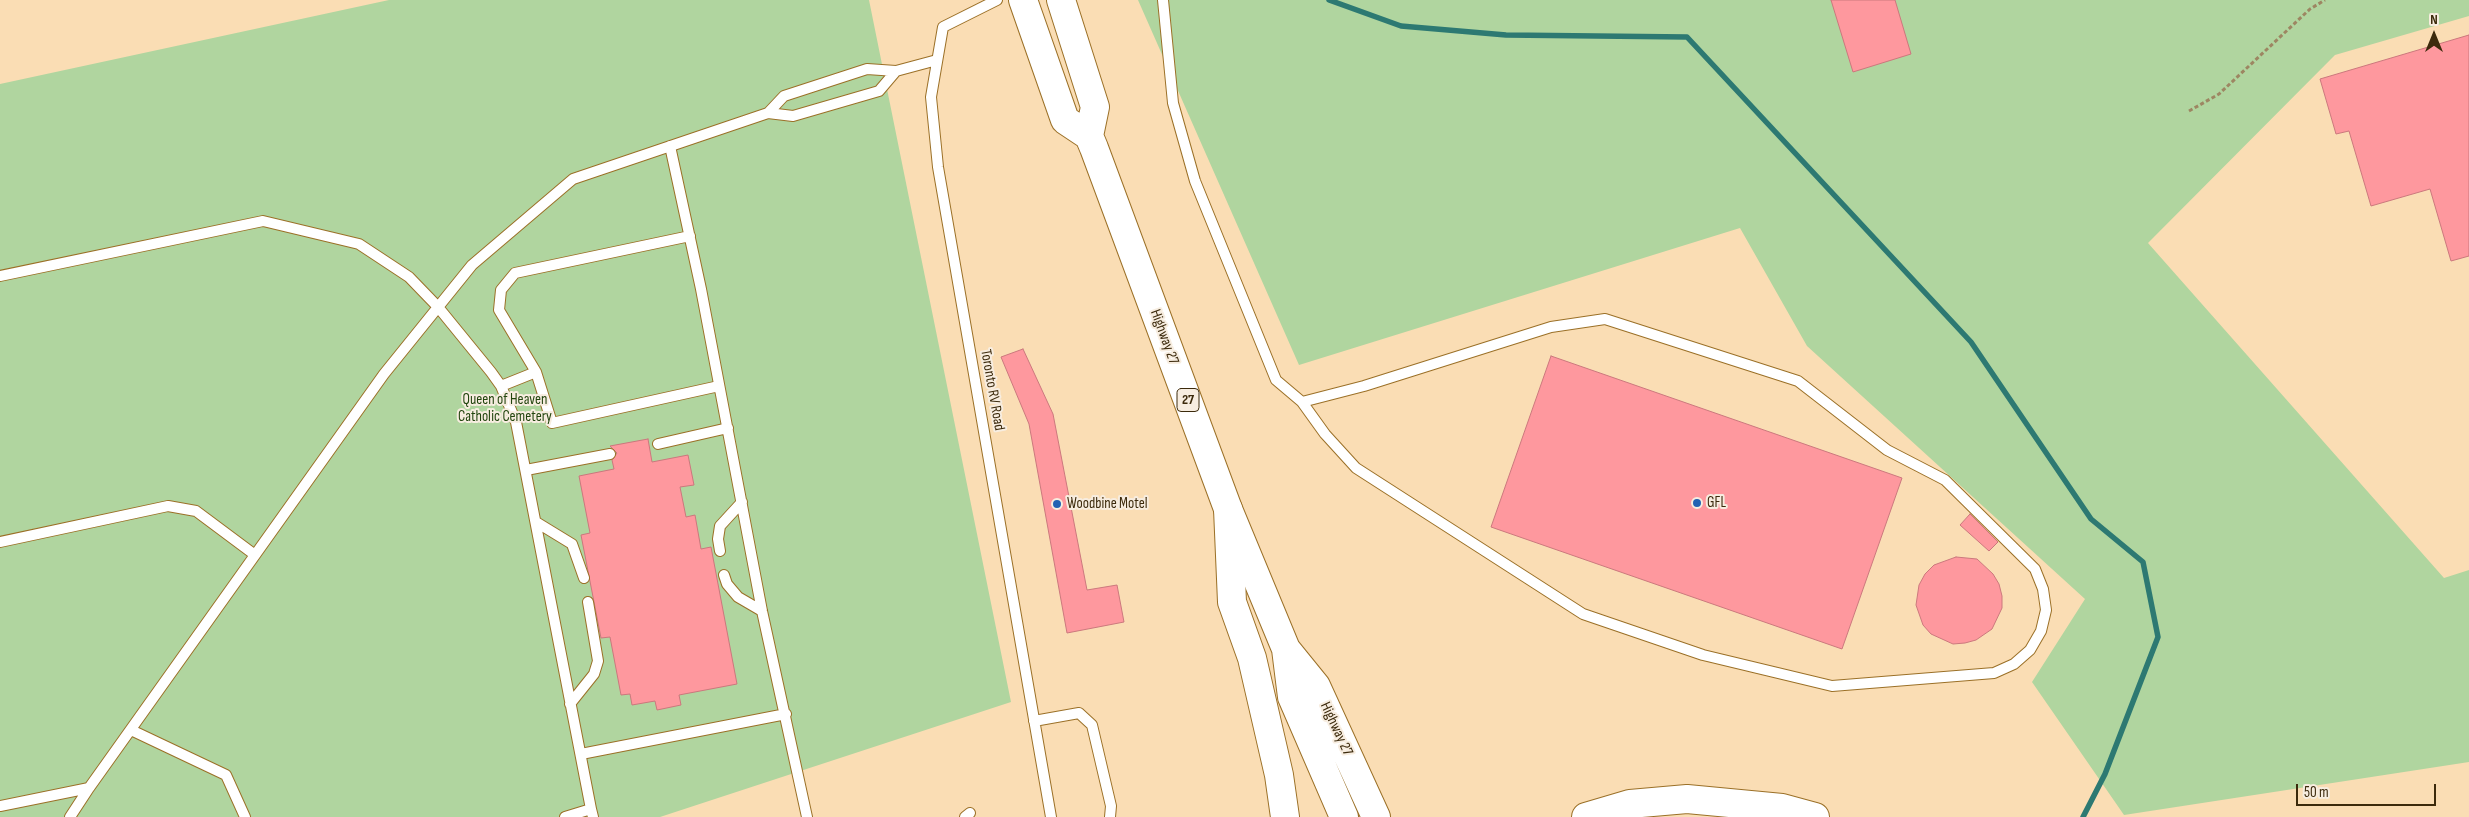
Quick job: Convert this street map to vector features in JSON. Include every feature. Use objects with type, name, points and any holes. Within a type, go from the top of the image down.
[{"type":"main road","points":[[1023,0],[1065,120],[1089,136],[1095,107],[1061,0]]},
{"type":"main road","name":"Highway 27","points":[[1089,136],[1228,509],[1286,649],[1292,697],[1344,817]]},
{"type":"main road","points":[[1228,509],[1232,602],[1252,658],[1279,775],[1285,817]]},
{"type":"main road","name":"Highway 27","points":[[1286,649],[1316,686],[1376,817]]},
{"type":"main road","points":[[1586,817],[1630,804],[1688,799],[1782,808],[1815,817]]},
{"type":"lane","name":"Toronto RV Road","points":[[996,0],[943,27],[931,97],[938,167],[1051,817]]},
{"type":"lane","points":[[1163,0],[1173,102],[1195,181],[1276,380],[1302,402],[1325,434],[1356,468],[1583,614],[1703,654],[1832,686],[1994,673],[2014,664],[2030,650],[2041,631],[2046,610],[2044,596],[2035,569],[1945,480],[1887,450],[1798,381],[1605,319],[1551,327],[1364,386],[1302,402]]},
{"type":"lane","points":[[768,114],[784,96],[867,69],[896,71],[937,60]]},
{"type":"lane","points":[[70,817],[384,374],[472,265],[573,179],[768,114],[793,116],[879,91],[896,71]]},
{"type":"lane","points":[[670,146],[728,428],[762,611],[807,817]]},
{"type":"lane","points":[[0,276],[263,221],[358,244],[410,277],[438,307],[501,386],[516,422],[592,813],[565,817]]},
{"type":"lane","points":[[690,236],[515,273],[501,290],[499,310],[536,372],[552,423],[719,386]]},
{"type":"lane","points":[[501,386],[536,372]]},
{"type":"lane","points":[[658,444],[728,428]]},
{"type":"lane","points":[[526,470],[610,454]]},
{"type":"lane","points":[[720,551],[718,539],[720,526],[742,502]]},
{"type":"lane","points":[[0,542],[168,506],[196,510],[256,554]]},
{"type":"lane","points":[[536,522],[572,544],[584,578]]},
{"type":"lane","points":[[724,574],[727,584],[738,597],[762,611]]},
{"type":"lane","points":[[570,704],[594,674],[598,661],[588,602]]},
{"type":"lane","points":[[1034,721],[1079,713],[1092,725],[1111,806],[1110,817]]},
{"type":"lane","points":[[581,754],[786,714]]},
{"type":"lane","points":[[130,730],[226,775],[245,817]]},
{"type":"lane","points":[[0,806],[89,788]]},
{"type":"path","points":[[2189,111],[2219,94],[2310,10],[2325,0]]},
{"type":"green space","name":"Queen of Heaven Catholic Cemetery","points":[[389,0],[869,0],[1011,702],[660,817],[0,817],[0,84]]},
{"type":"green space","points":[[1138,0],[2469,0],[2469,16],[2335,55],[2148,243],[2444,578],[2469,570],[2469,762],[2124,815],[2032,682],[2085,599],[1807,346],[1740,228],[1299,365]]},
{"type":"building","points":[[1831,0],[1895,0],[1911,54],[1853,72]]},
{"type":"building","points":[[2469,35],[2469,256],[2451,261],[2430,189],[2371,206],[2349,131],[2336,134],[2320,79]]},
{"type":"building","name":"Woodbine Motel","points":[[1023,349],[1053,414],[1087,590],[1117,585],[1124,622],[1067,633],[1029,424],[1001,357]]},
{"type":"building","name":"GFL","points":[[1551,356],[1902,478],[1842,649],[1491,527]]},
{"type":"building","points":[[648,439],[652,462],[688,455],[694,485],[680,487],[686,517],[695,515],[701,549],[711,547],[737,684],[679,695],[681,705],[657,710],[655,701],[632,705],[630,694],[621,695],[610,637],[601,638],[581,535],[590,533],[579,476],[614,469],[612,460],[617,453],[610,446]]},
{"type":"building","points":[[1970,514],[1998,542],[1989,551],[1960,525]]},
{"type":"building","points":[[1956,557],[1977,559],[1993,574],[1999,584],[2002,608],[1992,629],[1976,640],[1953,644],[1931,634],[1923,625],[1916,605],[1919,585],[1925,574],[1934,565]]},
{"type":"waterway","points":[[1329,0],[1401,26],[1506,35],[1687,37],[1971,342],[2091,519],[2143,562],[2158,637],[2105,774],[2083,817]]},
{"type":"place","name":"GFL","points":[[1697,503]]},
{"type":"place","name":"Woodbine Motel","points":[[1057,504]]}]
